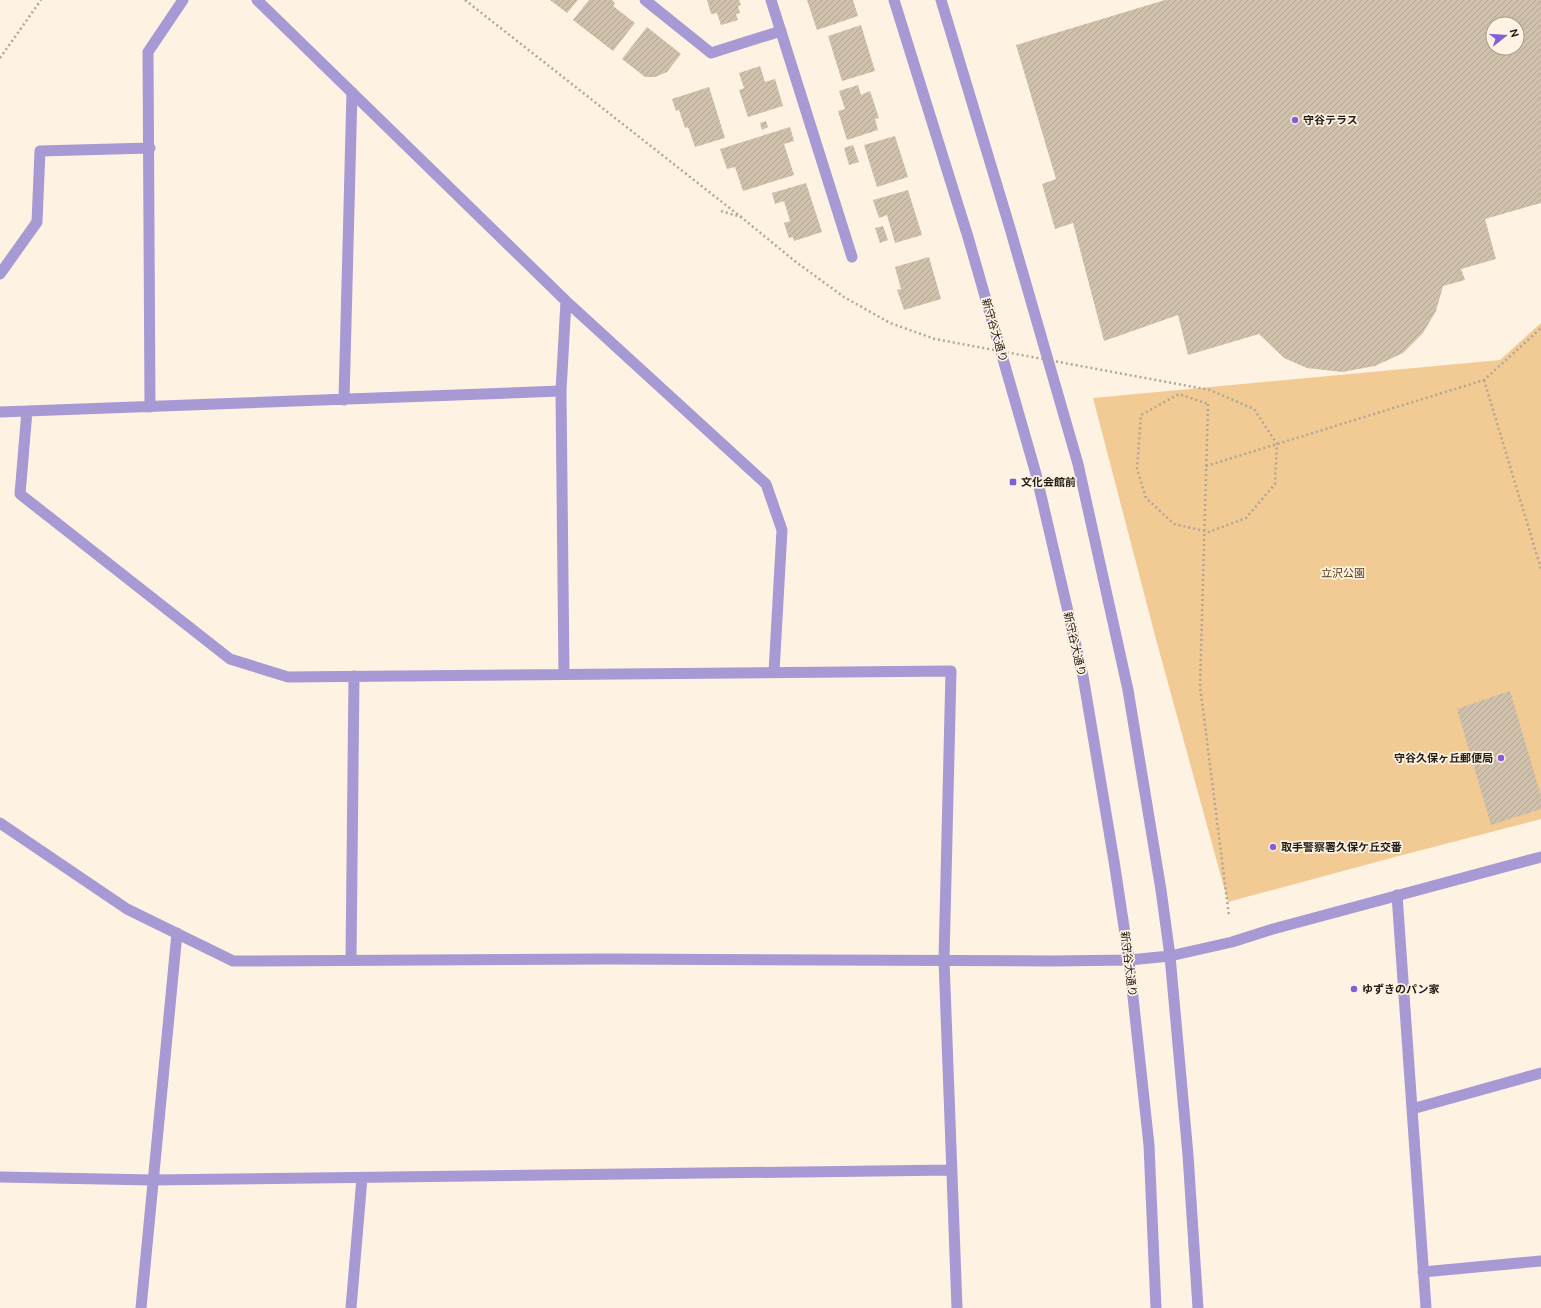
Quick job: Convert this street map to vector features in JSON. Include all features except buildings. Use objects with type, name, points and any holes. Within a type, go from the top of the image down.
[{"type":"street","points":[[150,407],[150,148],[148,52],[184,0]]},
{"type":"street","points":[[257,0],[566,301],[766,484],[782,530],[774,672]]},
{"type":"street","points":[[645,0],[711,53],[781,31]]},
{"type":"street","points":[[771,0],[852,257]]},
{"type":"street","name":"新守谷大通り","points":[[894,0],[968,236],[1036,474],[1083,676],[1129,960],[1149,1145],[1156,1308]]},
{"type":"street","points":[[941,0],[1009,225],[1078,464],[1128,690],[1160,883],[1170,956],[1188,1155],[1198,1308]]},
{"type":"street","points":[[344,400],[352,92]]},
{"type":"street","points":[[0,274],[36,222],[40,151],[150,148]]},
{"type":"street","points":[[564,674],[561,391],[566,301]]},
{"type":"street","points":[[0,412],[561,391]]},
{"type":"street","points":[[26,411],[20,494],[230,659],[288,677],[951,670],[944,960],[957,1308]]},
{"type":"street","points":[[351,960],[354,676]]},
{"type":"street","points":[[0,823],[127,909],[233,961],[618,959],[1129,960],[1170,956],[1232,942],[1273,929],[1541,857]]},
{"type":"street","points":[[1397,895],[1426,1308]]},
{"type":"street","points":[[141,1308],[177,933]]},
{"type":"street","points":[[1412,1108],[1541,1073]]},
{"type":"street","points":[[0,1177],[153,1180],[952,1170]]},
{"type":"street","points":[[351,1308],[362,1178]]},
{"type":"street","points":[[1423,1272],[1541,1261]]},
{"type":"path","points":[[0,58],[41,0]]},
{"type":"path","points":[[466,0],[796,262],[844,297],[890,323],[935,338],[1210,390],[1254,409],[1277,444],[1275,484],[1246,518],[1209,532],[1174,524],[1146,498],[1137,469],[1141,415],[1179,394],[1208,404],[1206,466],[1200,686],[1229,916]]},
{"type":"path","points":[[721,211],[741,217]]},
{"type":"path","points":[[1206,466],[1484,380],[1541,328]]},
{"type":"path","points":[[1484,380],[1541,569]]},
{"type":"green space","name":"立沢公園","points":[[1541,323],[1541,819],[1228,902],[1157,643],[1093,398],[1500,360]]},
{"type":"place","name":"守谷テラス","points":[[1295,120]]},
{"type":"place","name":"文化会館前","points":[[1013,482]]},
{"type":"place","name":"守谷久保ヶ丘郵便局","points":[[1501,758]]},
{"type":"place","name":"取手警察署久保ケ丘交番","points":[[1273,847]]},
{"type":"place","name":"ゆずきのパン家","points":[[1354,989]]}]
